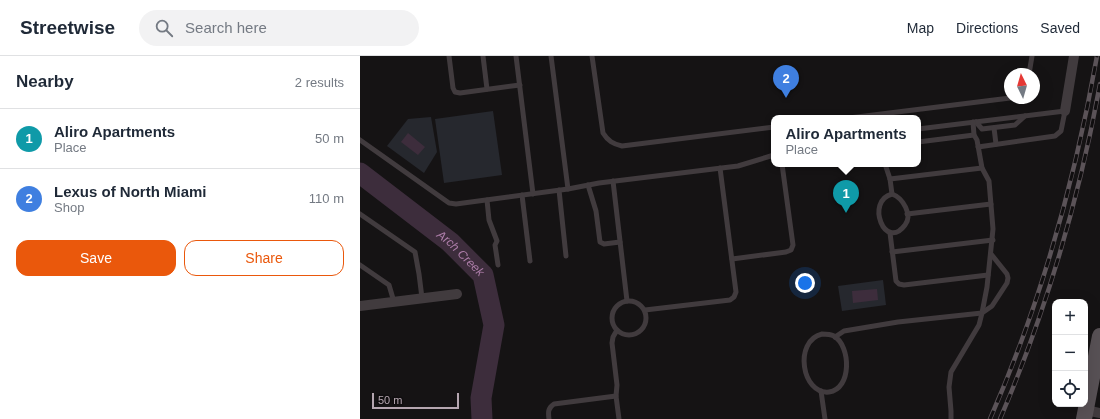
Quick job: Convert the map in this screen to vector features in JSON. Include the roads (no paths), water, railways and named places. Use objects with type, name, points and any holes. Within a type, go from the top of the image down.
[{"type":"main road","points":[[1090,414],[1100,336]]},
{"type":"street","points":[[1065,112],[1074,56]]},
{"type":"street","points":[[360,306],[457,294]]},
{"type":"lane","points":[[449,56],[453,88],[455,92],[460,93],[520,85]]},
{"type":"lane","points":[[483,56],[487,89]]},
{"type":"lane","points":[[516,56],[533,194]]},
{"type":"lane","points":[[552,56],[568,189]]},
{"type":"lane","points":[[592,56],[603,133],[606,139],[614,144],[622,146],[771,127]]},
{"type":"lane","points":[[1030,68],[1032,56]]},
{"type":"lane","points":[[873,115],[1004,99]]},
{"type":"lane","points":[[921,129],[1065,112],[1061,132],[1056,136],[978,146]]},
{"type":"lane","points":[[974,122],[982,129],[994,128],[1015,125],[1025,116]]},
{"type":"lane","points":[[951,419],[949,387],[951,372],[979,325],[988,275],[993,229],[989,181],[982,168],[978,146],[974,135],[974,122]]},
{"type":"lane","points":[[994,128],[996,144]]},
{"type":"lane","points":[[921,142],[974,135]]},
{"type":"lane","points":[[360,140],[449,203],[456,204],[568,189],[613,181],[720,168],[749,163],[771,156]]},
{"type":"lane","points":[[732,259],[786,252],[791,250],[793,245],[782,167]]},
{"type":"lane","points":[[886,167],[892,194]]},
{"type":"lane","points":[[645,310],[730,300],[734,297],[736,292],[720,168]]},
{"type":"lane","points":[[890,180],[982,168]]},
{"type":"lane","points":[[613,181],[627,300]]},
{"type":"lane","points":[[588,186],[596,211],[600,242],[604,244],[620,242]]},
{"type":"lane","points":[[559,190],[566,256]]},
{"type":"lane","points":[[892,194],[897,196],[904,204],[907,214],[907,223],[898,232],[890,233],[880,224],[879,211],[884,199],[892,194]]},
{"type":"lane","points":[[522,195],[530,261]]},
{"type":"lane","points":[[487,200],[489,220],[497,241],[495,245],[498,265]]},
{"type":"lane","points":[[907,214],[991,204]]},
{"type":"lane","points":[[360,214],[414,252],[422,298]]},
{"type":"lane","points":[[890,233],[896,281],[900,284],[904,285],[988,275]]},
{"type":"lane","points":[[892,252],[992,240]]},
{"type":"lane","points":[[835,337],[844,330],[982,313],[992,306],[1007,283],[1008,278],[1007,274],[991,254]]},
{"type":"lane","points":[[360,265],[389,285],[394,302]]},
{"type":"lane","points":[[627,300],[637,302],[642,305],[645,310],[647,321],[642,330],[637,333],[626,335],[617,330],[612,320],[612,315],[617,305],[627,300]]},
{"type":"lane","points":[[617,330],[613,337],[612,343],[619,419]]},
{"type":"lane","points":[[829,334],[835,337],[843,348],[847,371],[842,383],[837,388],[828,392],[822,391],[815,388],[806,376],[803,356],[812,338],[817,335],[829,334]]},
{"type":"lane","points":[[822,391],[824,419]]},
{"type":"lane","points":[[549,419],[548,411],[550,406],[554,404],[616,396]]},
{"type":"waterway","name":"Arch Creek","points":[[360,173],[450,242],[483,275],[494,325],[481,398],[482,419]]},
{"type":"railway","points":[[990,419],[1025,331],[1054,240],[1078,149],[1097,56]]},
{"type":"railway","points":[[1000,419],[1032,338],[1059,254],[1082,170],[1100,84]]},
{"type":"place","name":"Lexus of North Miami","points":[[786,98]]},
{"type":"place","name":"Aliro Apartments","points":[[846,213]]}]
